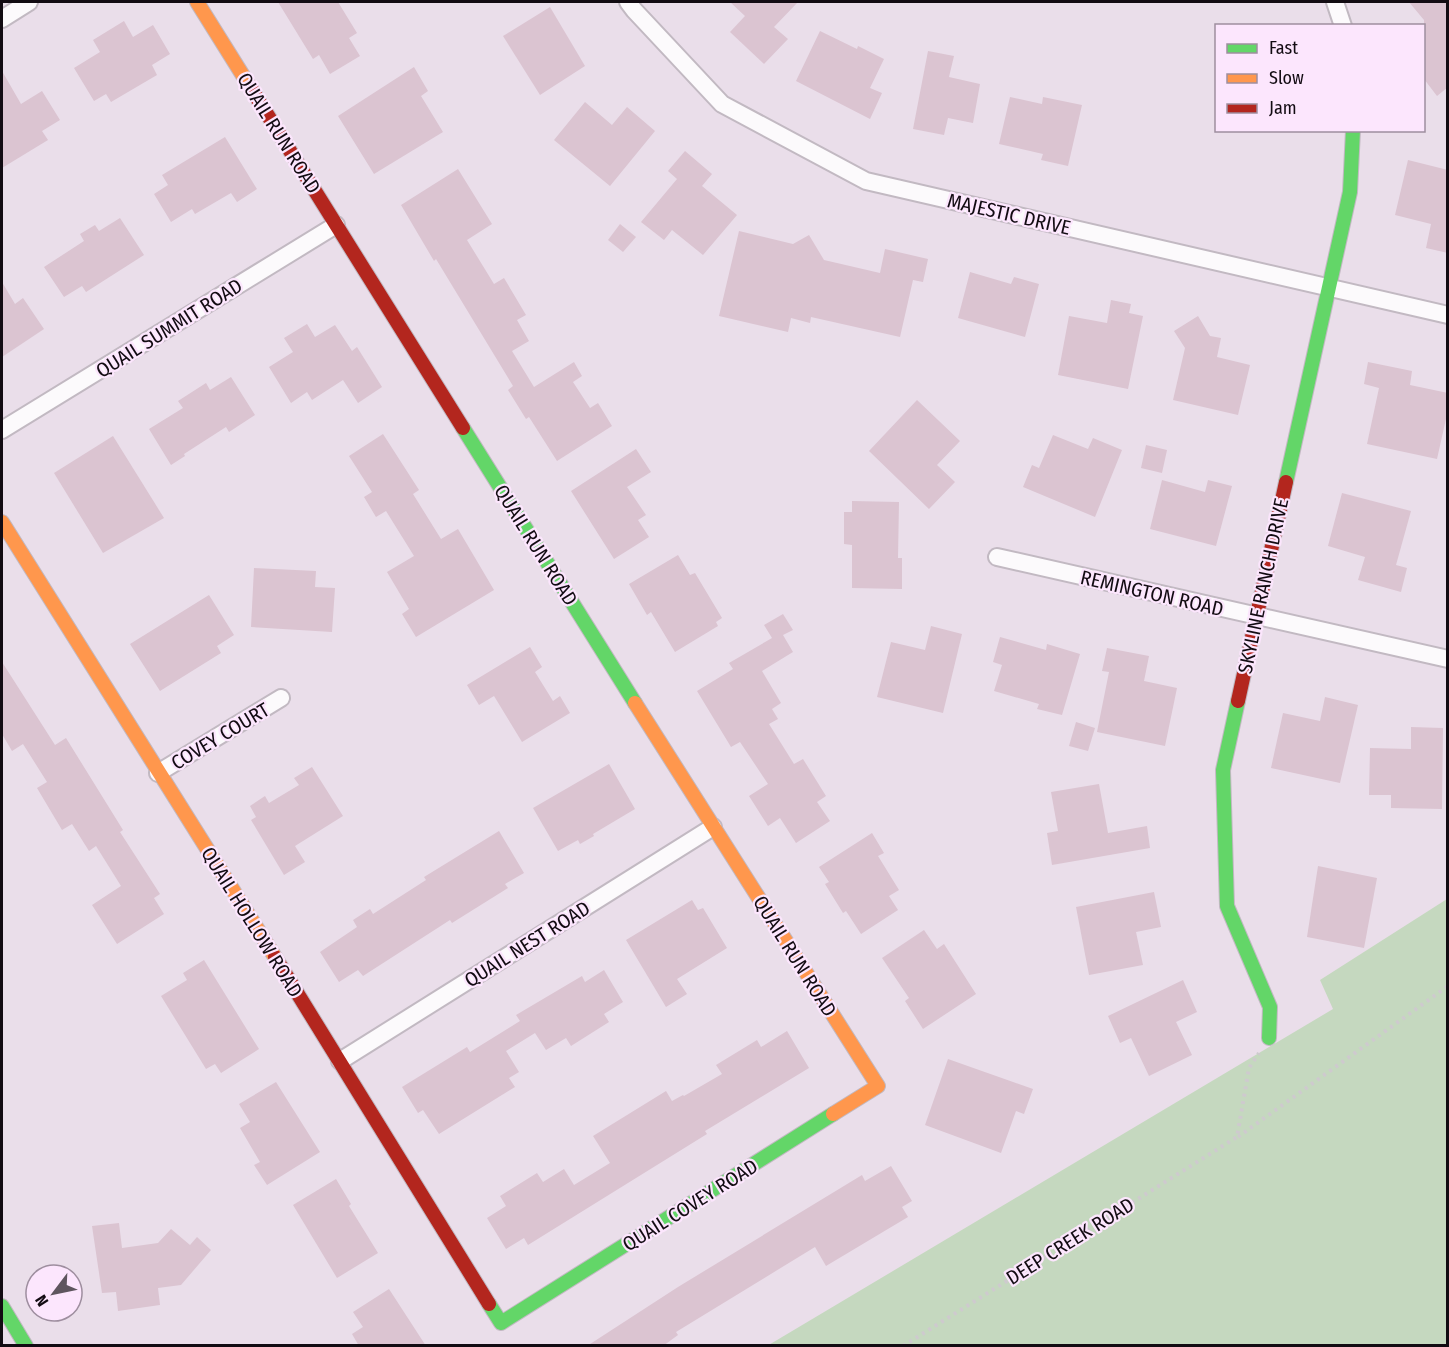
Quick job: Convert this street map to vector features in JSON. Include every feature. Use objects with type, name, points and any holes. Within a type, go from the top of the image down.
[{"type":"street","points":[[2,19],[29,2]]},
{"type":"street","name":"QUAIL RUN ROAD","points":[[197,2],[713,827],[878,1086]]},
{"type":"street","name":"MAJESTIC DRIVE","points":[[628,2],[722,104],[866,181],[1448,315]]},
{"type":"street","points":[[1335,2],[1342,24]]},
{"type":"street","name":"SKYLINE RANCH DRIVE","points":[[1269,1038],[1270,1007],[1227,906],[1223,770],[1350,192],[1353,132]]},
{"type":"street","name":"QUAIL SUMMIT ROAD","points":[[2,430],[336,225]]},
{"type":"street","name":"QUAIL HOLLOW ROAD","points":[[2,522],[340,1061],[501,1323]]},
{"type":"street","name":"REMINGTON ROAD","points":[[997,557],[1448,660]]},
{"type":"street","name":"COVEY COURT","points":[[158,773],[281,698]]},
{"type":"street","name":"QUAIL NEST ROAD","points":[[340,1061],[713,827]]},
{"type":"street","name":"QUAIL COVEY ROAD","points":[[501,1323],[878,1086]]},
{"type":"street","points":[[2,1306],[26,1346]]},
{"type":"path","name":"DEEP CREEK ROAD","points":[[903,1346],[1237,1137],[1448,986]]},
{"type":"path","points":[[1237,1137],[1249,1068],[1269,1038]]},
{"type":"green space","points":[[1447,899],[1447,1345],[767,1346],[1333,1009],[1320,980]]},
{"type":"building","points":[[278,2],[338,2],[357,33],[349,38],[360,56],[330,74],[319,55],[313,59]]},
{"type":"building","points":[[730,2],[798,2],[774,27],[788,39],[764,64],[730,32],[745,16]]},
{"type":"building","points":[[1409,2],[1448,2],[1448,87],[1437,96],[1425,80],[1424,20]]},
{"type":"building","points":[[550,7],[585,66],[540,95],[503,36]]},
{"type":"building","points":[[124,21],[133,37],[153,25],[170,54],[152,65],[157,75],[111,102],[106,94],[94,101],[74,68],[100,52],[93,40]]},
{"type":"building","points":[[820,31],[884,59],[870,88],[882,93],[870,119],[796,81]]},
{"type":"building","points":[[928,51],[954,56],[949,77],[980,84],[973,123],[948,118],[944,135],[913,129]]},
{"type":"building","points":[[414,67],[428,91],[421,96],[443,132],[374,174],[338,116]]},
{"type":"building","points":[[2,71],[21,104],[42,91],[60,120],[42,131],[48,140],[2,168]]},
{"type":"building","points":[[1010,97],[1042,104],[1043,97],[1082,105],[1068,166],[1041,160],[1043,154],[999,144]]},
{"type":"building","points":[[585,102],[612,125],[627,107],[655,131],[610,186],[554,140]]},
{"type":"building","points":[[225,137],[257,189],[237,202],[231,193],[195,214],[192,209],[171,222],[154,194],[168,185],[162,175]]},
{"type":"building","points":[[685,151],[712,174],[702,186],[737,215],[703,255],[672,230],[664,240],[641,222],[677,179],[668,171]]},
{"type":"building","points":[[1408,160],[1448,170],[1448,253],[1426,248],[1431,224],[1395,215]]},
{"type":"building","points":[[458,169],[492,224],[467,240],[494,284],[504,278],[526,315],[517,320],[529,341],[512,351],[534,387],[574,362],[582,376],[573,382],[590,408],[598,403],[612,426],[557,461],[529,417],[526,419],[508,390],[513,386],[401,205]]},
{"type":"building","points":[[120,218],[144,255],[86,292],[82,286],[64,297],[44,267],[84,241],[80,234],[95,225],[99,231]]},
{"type":"building","points":[[620,224],[636,237],[623,252],[608,240]]},
{"type":"building","points":[[739,231],[793,244],[809,235],[824,260],[880,273],[885,249],[928,259],[923,282],[913,280],[900,337],[811,317],[810,323],[791,318],[788,332],[719,316]]},
{"type":"building","points":[[970,272],[1011,284],[1014,277],[1039,284],[1025,337],[958,318]]},
{"type":"building","points":[[2,282],[15,304],[23,298],[44,329],[2,357]]},
{"type":"building","points":[[1111,300],[1131,304],[1129,313],[1143,316],[1128,389],[1058,375],[1069,316],[1107,323]]},
{"type":"building","points":[[1198,316],[1210,336],[1221,338],[1217,357],[1250,365],[1238,415],[1173,400],[1185,348],[1174,331]]},
{"type":"building","points":[[307,324],[315,337],[335,325],[352,351],[357,347],[382,387],[358,403],[343,380],[312,400],[307,392],[291,403],[269,367],[293,352],[284,338]]},
{"type":"building","points":[[1368,362],[1412,371],[1410,385],[1448,393],[1448,410],[1437,459],[1367,444],[1379,388],[1364,384]]},
{"type":"building","points":[[231,377],[255,415],[229,432],[226,427],[171,465],[149,429],[183,408],[178,401],[206,383],[210,390]]},
{"type":"building","points":[[917,400],[960,441],[937,465],[955,482],[929,509],[869,451]]},
{"type":"building","points":[[383,434],[419,490],[413,494],[441,539],[458,529],[494,590],[416,637],[402,614],[409,609],[387,572],[414,556],[386,511],[376,517],[364,497],[372,492],[349,456]]},
{"type":"building","points":[[1053,435],[1088,449],[1093,438],[1122,450],[1095,517],[1023,487],[1032,465],[1039,468]]},
{"type":"building","points":[[113,436],[164,518],[103,553],[54,473]]},
{"type":"building","points":[[1146,445],[1167,450],[1162,473],[1141,468]]},
{"type":"building","points":[[636,449],[651,472],[627,487],[646,515],[638,520],[649,537],[614,559],[571,491]]},
{"type":"building","points":[[1162,480],[1205,492],[1208,480],[1232,486],[1216,546],[1150,529]]},
{"type":"building","points":[[1342,493],[1411,511],[1396,565],[1407,568],[1401,592],[1358,580],[1365,557],[1328,546]]},
{"type":"building","points":[[852,501],[899,502],[898,558],[902,558],[902,589],[852,588],[852,545],[844,544],[844,512],[852,512]]},
{"type":"building","points":[[678,555],[690,575],[695,573],[722,618],[716,622],[718,626],[675,652],[651,612],[647,615],[629,584]]},
{"type":"building","points":[[254,568],[316,571],[315,587],[335,588],[332,632],[251,627]]},
{"type":"building","points":[[209,595],[234,635],[217,646],[221,653],[160,691],[130,644]]},
{"type":"building","points":[[783,614],[793,630],[783,635],[793,652],[762,671],[781,703],[772,709],[778,719],[769,724],[794,764],[803,759],[826,796],[817,802],[830,821],[796,843],[780,818],[768,826],[749,796],[768,784],[740,742],[731,747],[697,691],[733,669],[729,663],[772,638],[764,625]]},
{"type":"building","points":[[931,626],[962,634],[943,713],[877,697],[891,642],[925,650]]},
{"type":"building","points":[[1000,637],[1046,650],[1047,644],[1080,654],[1062,715],[1037,709],[1039,704],[994,691],[1002,665],[993,662]]},
{"type":"building","points":[[530,647],[542,667],[535,672],[553,701],[560,696],[570,713],[522,742],[494,696],[479,705],[467,685]]},
{"type":"building","points":[[1107,648],[1149,656],[1144,681],[1177,688],[1165,746],[1097,732],[1109,672],[1102,671]]},
{"type":"building","points":[[2,662],[55,745],[66,738],[123,830],[120,832],[160,894],[154,898],[164,914],[117,944],[92,905],[121,886],[96,846],[89,851],[72,824],[62,830],[37,788],[47,782],[23,744],[12,751],[2,734]]},
{"type":"building","points":[[1325,697],[1358,705],[1340,783],[1271,768],[1283,713],[1320,721]]},
{"type":"building","points":[[1076,722],[1095,728],[1088,751],[1069,746]]},
{"type":"building","points":[[1411,727],[1443,728],[1442,809],[1391,808],[1391,795],[1369,795],[1370,748],[1411,749]]},
{"type":"building","points":[[609,764],[635,809],[580,844],[578,840],[558,851],[533,808]]},
{"type":"building","points":[[312,767],[343,816],[295,846],[305,862],[284,875],[251,820],[256,817],[250,806],[265,796],[269,803],[299,785],[294,778]]},
{"type":"building","points":[[1099,784],[1108,833],[1147,826],[1150,848],[1052,865],[1047,833],[1058,831],[1051,792]]},
{"type":"building","points":[[499,831],[524,873],[505,884],[508,888],[452,923],[450,920],[363,976],[358,970],[339,982],[320,952],[357,927],[353,920],[370,909],[373,914],[426,880],[424,877]]},
{"type":"building","points":[[872,833],[884,853],[878,856],[899,890],[889,896],[898,910],[861,934],[846,911],[843,913],[825,884],[829,882],[819,867]]},
{"type":"building","points":[[1318,866],[1377,878],[1364,948],[1307,937]]},
{"type":"building","points":[[1154,892],[1161,927],[1136,932],[1143,965],[1089,975],[1076,907]]},
{"type":"building","points":[[692,900],[698,910],[703,908],[727,948],[677,979],[687,994],[666,1007],[626,940]]},
{"type":"building","points":[[924,930],[937,949],[944,944],[976,994],[923,1029],[905,1001],[909,998],[882,958]]},
{"type":"building","points":[[204,960],[259,1049],[221,1073],[215,1064],[206,1069],[161,996],[187,980],[183,973]]},
{"type":"building","points":[[604,970],[623,1002],[604,1014],[609,1022],[571,1046],[566,1038],[546,1050],[535,1033],[506,1051],[519,1072],[509,1078],[515,1087],[439,1134],[423,1110],[418,1113],[402,1087],[467,1047],[470,1052],[520,1021],[516,1015],[582,976],[585,982]]},
{"type":"building","points":[[1183,980],[1197,1012],[1176,1022],[1192,1055],[1149,1076],[1131,1038],[1120,1043],[1108,1016]]},
{"type":"building","points":[[787,1031],[809,1068],[705,1131],[707,1134],[528,1245],[524,1238],[506,1249],[487,1218],[506,1206],[500,1196],[537,1173],[543,1182],[564,1169],[574,1185],[610,1163],[593,1136],[666,1091],[672,1101],[684,1096],[722,1074],[716,1065],[757,1040],[761,1047]]},
{"type":"building","points":[[948,1059],[1033,1089],[1024,1114],[1016,1111],[1001,1153],[925,1125]]},
{"type":"building","points":[[276,1082],[320,1152],[267,1185],[254,1165],[260,1162],[240,1128],[250,1122],[239,1104]]},
{"type":"building","points":[[891,1166],[912,1201],[902,1207],[908,1217],[826,1266],[815,1247],[676,1332],[678,1335],[663,1346],[587,1346],[678,1287],[862,1175],[865,1181]]},
{"type":"building","points":[[336,1179],[351,1204],[349,1206],[378,1253],[337,1278],[293,1205]]},
{"type":"building","points":[[119,1223],[122,1248],[158,1243],[171,1229],[190,1245],[197,1237],[211,1250],[181,1285],[158,1288],[160,1305],[118,1311],[116,1292],[102,1293],[92,1226]]},
{"type":"building","points":[[389,1289],[426,1346],[359,1346],[352,1334],[363,1327],[353,1312]]},
{"type":"traffic: fast","points":[[1286,482],[1350,192],[1353,132]]},
{"type":"traffic: fast","points":[[463,428],[635,703]]},
{"type":"traffic: fast","points":[[1238,701],[1223,770],[1227,906],[1270,1007],[1269,1038]]},
{"type":"traffic: fast","points":[[489,1304],[501,1323],[833,1114]]},
{"type":"traffic: fast","points":[[2,1306],[26,1346]]},
{"type":"traffic: slow","points":[[197,2],[252,90]]},
{"type":"traffic: slow","points":[[2,522],[275,957]]},
{"type":"traffic: slow","points":[[635,703],[878,1086],[833,1114]]},
{"type":"traffic: jam","points":[[252,90],[463,428]]},
{"type":"traffic: jam","points":[[1238,701],[1286,482]]},
{"type":"traffic: jam","points":[[275,957],[489,1304]]}]
